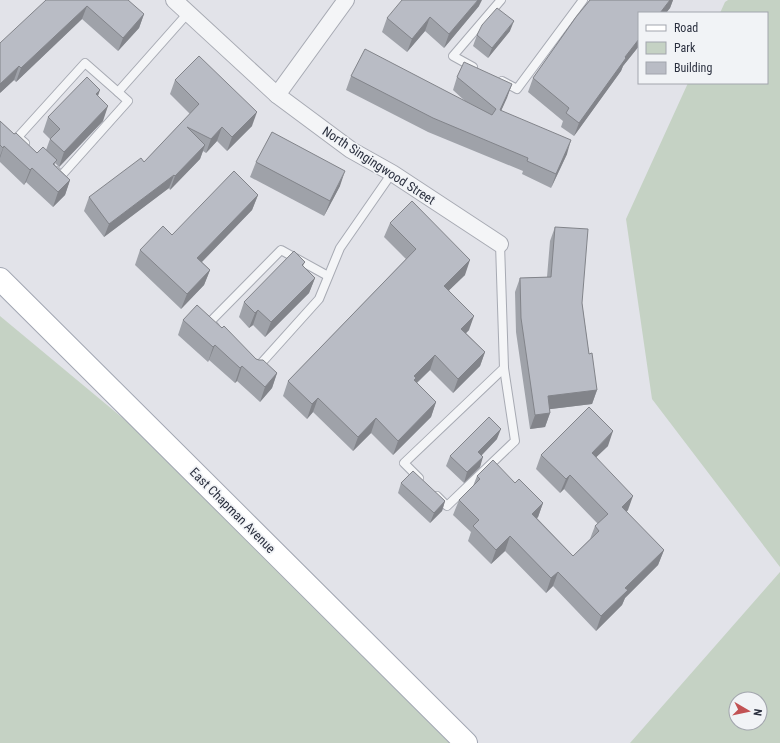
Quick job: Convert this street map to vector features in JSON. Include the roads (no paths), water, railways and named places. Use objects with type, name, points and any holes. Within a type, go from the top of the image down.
[{"type":"main road","name":"East Chapman Avenue","points":[[0,278],[466,743]]},
{"type":"street","name":"North Singingwood Street","points":[[174,0],[277,95],[351,150],[392,173],[500,244]]},
{"type":"street","points":[[277,95],[346,0]]},
{"type":"lane","points":[[479,70],[453,56],[501,0]]},
{"type":"lane","points":[[492,76],[518,89],[583,0]]},
{"type":"lane","points":[[118,92],[188,13]]},
{"type":"lane","points":[[29,147],[18,137],[85,63],[128,101],[62,176],[51,166]]},
{"type":"lane","points":[[250,365],[255,370],[319,299],[340,248],[392,173]]},
{"type":"lane","points":[[500,244],[504,368],[515,441],[447,506],[404,463],[504,368]]},
{"type":"lane","points":[[220,333],[210,322],[281,250],[328,276]]}]
